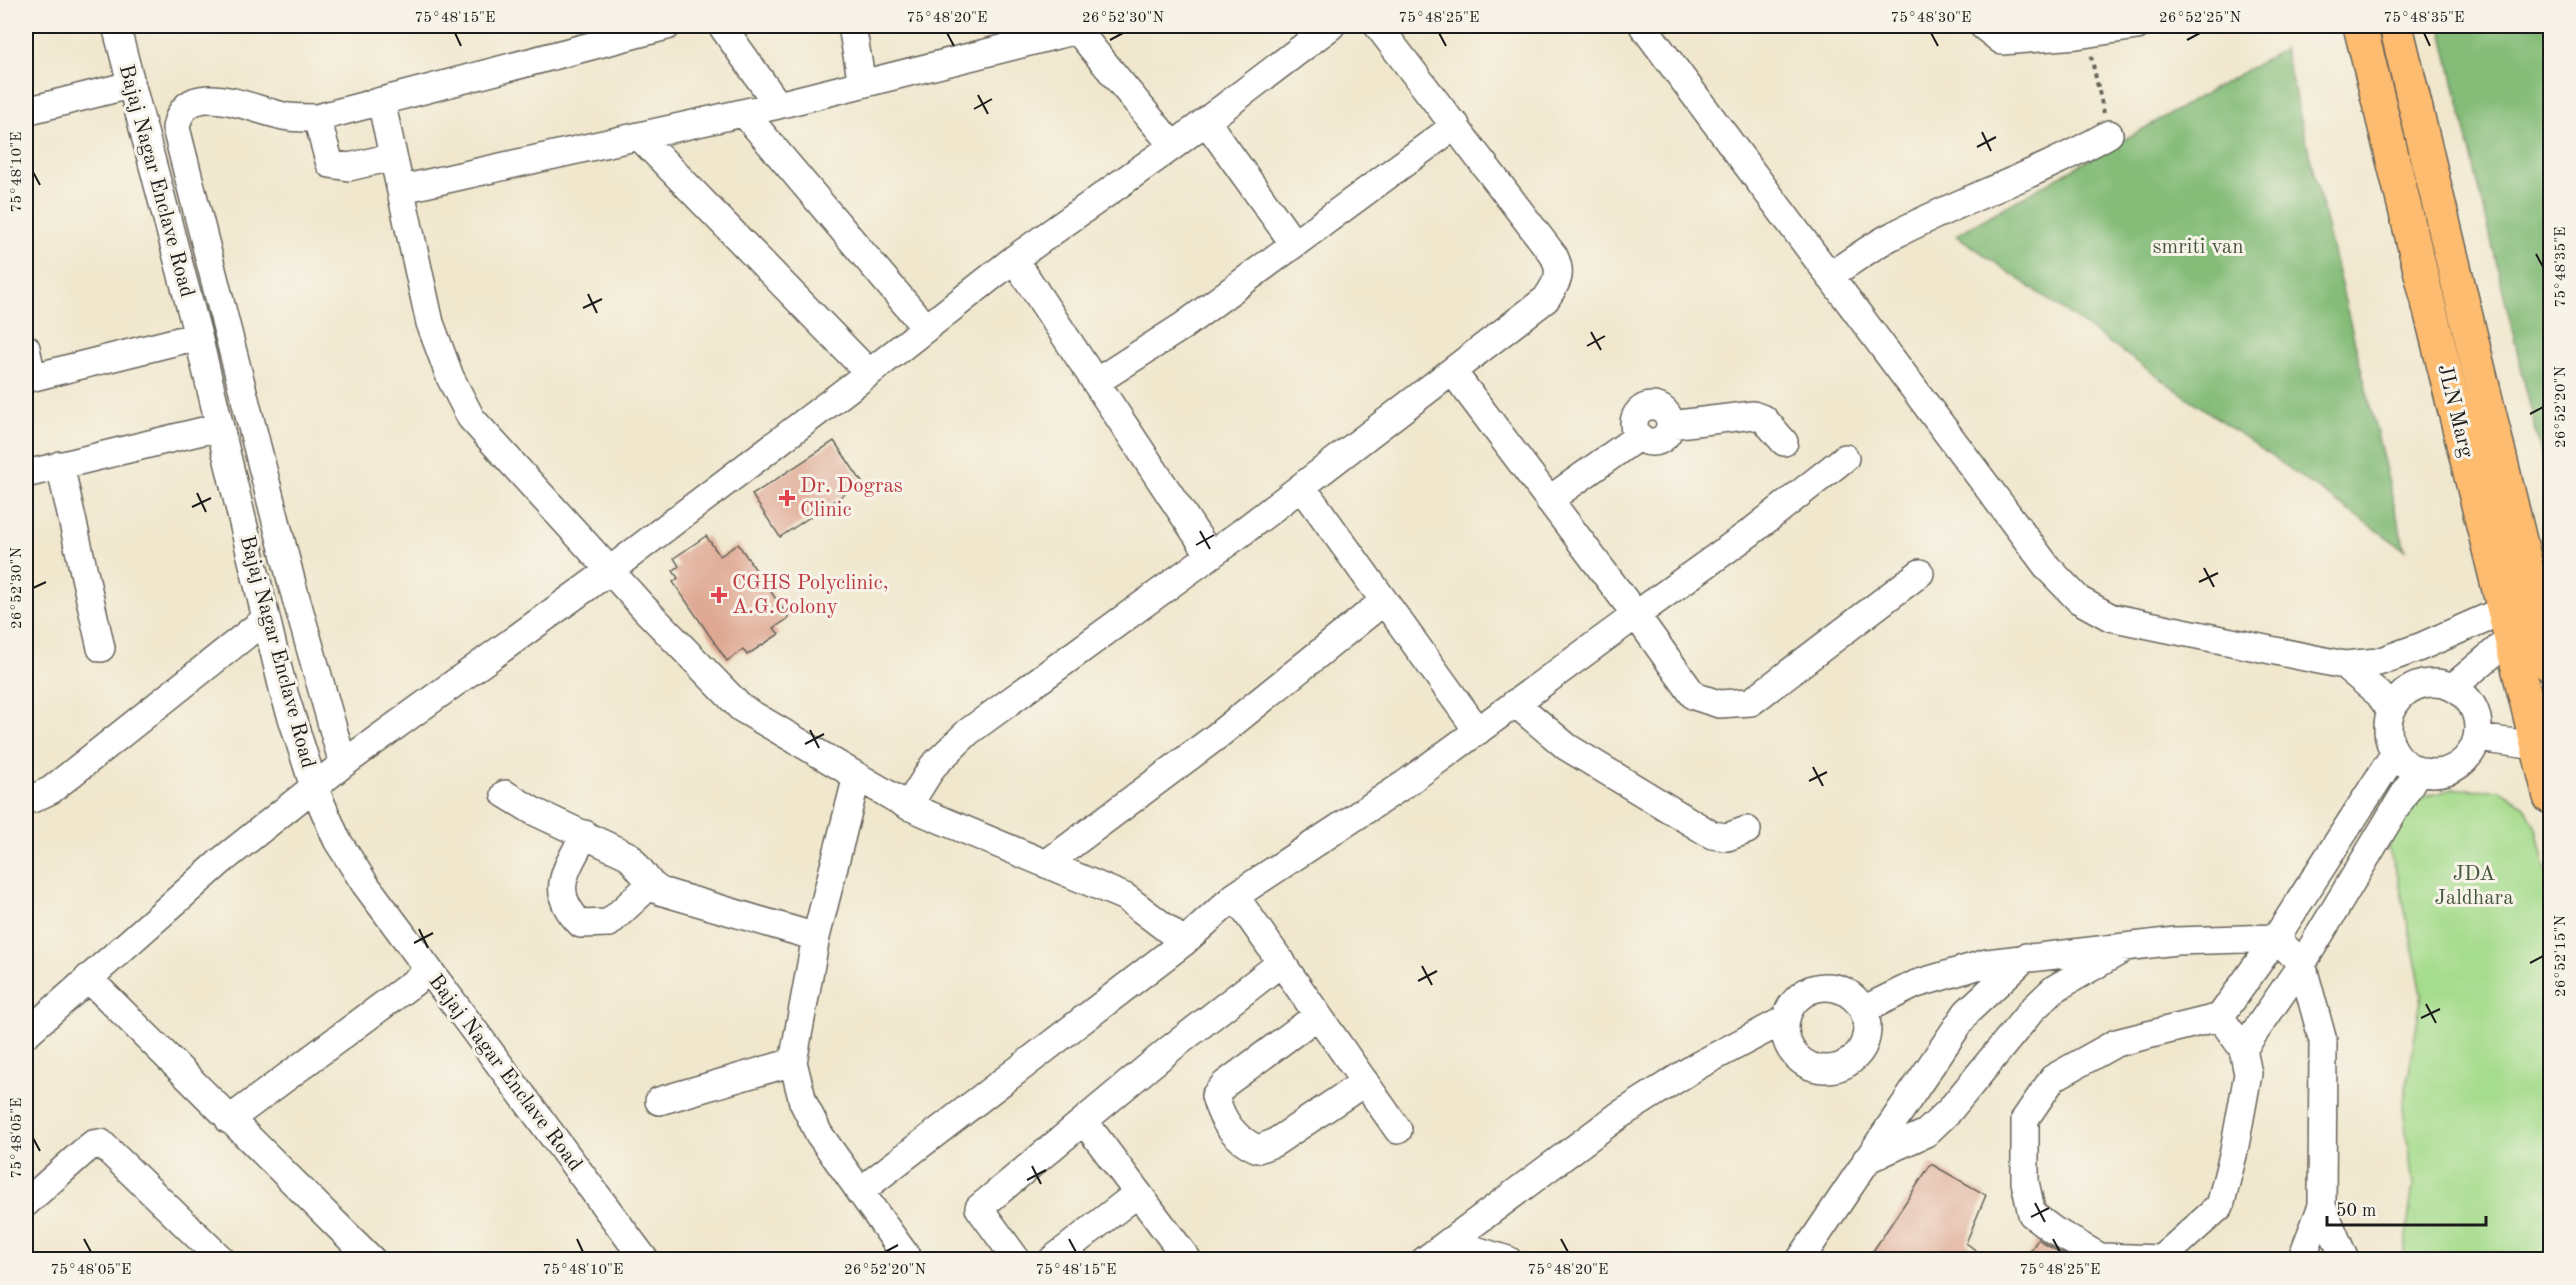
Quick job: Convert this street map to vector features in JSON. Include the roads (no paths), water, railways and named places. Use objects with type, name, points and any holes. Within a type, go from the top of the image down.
[{"type":"main road","name":"JLN Marg","points":[[2360,26],[2550,796]]},
{"type":"main road","name":"JLN Marg","points":[[2396,26],[2550,665]]},
{"type":"street","name":"Bajaj Nagar Enclave Road","points":[[116,26],[198,336],[284,693],[314,787],[336,840],[364,884],[645,1260]]},
{"type":"street","points":[[343,764],[292,584],[176,128],[178,112],[190,102],[216,100],[288,117],[317,118],[667,26]]},
{"type":"street","points":[[722,26],[778,105]]},
{"type":"street","points":[[852,26],[862,84]]},
{"type":"street","points":[[26,1034],[220,861],[343,764],[609,571],[869,373],[1014,259],[1206,121],[1302,36],[1331,26]]},
{"type":"street","points":[[908,806],[933,766],[968,732],[1302,487],[1453,372],[1546,299],[1560,277],[1560,269],[1527,218],[1378,26]]},
{"type":"street","points":[[1643,26],[2048,568],[2079,600],[2110,617],[2344,665],[2378,662],[2420,647],[2508,624]]},
{"type":"street","points":[[1983,26],[2002,41],[2086,34],[2137,26]]},
{"type":"street","points":[[402,189],[778,105],[1076,28],[1173,146]]},
{"type":"street","points":[[26,111],[130,85]]},
{"type":"street","points":[[381,101],[430,323],[450,377],[471,418],[609,571],[741,708],[908,806],[1125,897],[1184,942]]},
{"type":"street","points":[[744,113],[926,328]]},
{"type":"street","points":[[317,118],[330,164],[349,167],[392,156]]},
{"type":"street","points":[[1206,121],[1294,244]]},
{"type":"street","points":[[1096,382],[1183,326],[1456,125]]},
{"type":"street","points":[[1829,276],[1889,237],[1951,207],[2067,158],[2109,134]]},
{"type":"street","points":[[639,136],[869,373]]},
{"type":"street","points":[[1014,259],[1210,555]]},
{"type":"street","points":[[26,348],[29,378],[198,336]]},
{"type":"street","points":[[1453,372],[1636,615],[1694,696],[1719,704],[1751,702],[1920,573]]},
{"type":"street","points":[[1549,500],[1639,436],[1645,441],[1661,440],[1667,435],[1670,425],[1753,415],[1764,419],[1784,442]]},
{"type":"street","points":[[26,474],[219,427]]},
{"type":"street","points":[[858,1192],[1184,942],[1235,896],[1405,784],[1752,532],[1845,458]]},
{"type":"street","points":[[60,465],[101,648]]},
{"type":"street","points":[[1302,487],[1478,731]]},
{"type":"street","points":[[1046,864],[1217,735],[1384,601]]},
{"type":"street","points":[[26,798],[32,799],[51,790],[266,619]]},
{"type":"street","points":[[2453,687],[2508,624]]},
{"type":"street","points":[[2344,665],[2379,694],[2391,711]]},
{"type":"street","points":[[2424,683],[2439,683],[2453,687],[2465,695],[2475,708],[2479,723],[2478,738],[2472,752],[2462,764],[2448,771],[2433,774],[2418,771],[2405,764],[2395,753],[2388,732],[2391,711],[2399,698],[2410,689],[2424,683]]},
{"type":"street","points":[[1515,703],[1568,747],[1712,835],[1727,837],[1747,830]]},
{"type":"street","points":[[2478,738],[2537,746]]},
{"type":"street","points":[[2220,1017],[2243,1049],[2248,1074],[2220,1206],[2161,1259],[2100,1257],[2053,1230],[2032,1214],[2025,1182],[2025,1119],[2053,1078],[2116,1043],[2220,1017],[2276,938],[2395,753]]},
{"type":"street","points":[[2243,1049],[2302,964],[2418,771]]},
{"type":"street","points":[[857,776],[816,937],[794,1062],[803,1102],[819,1134],[858,1192],[909,1260]]},
{"type":"street","points":[[505,794],[533,812],[629,856],[651,884],[660,891],[816,937]]},
{"type":"street","points":[[585,834],[563,879],[562,900],[568,912],[581,924],[609,923],[651,884]]},
{"type":"street","points":[[1235,896],[1398,1130]]},
{"type":"street","points":[[1863,1010],[1916,984],[1987,963],[2127,946],[2276,938],[2302,964],[2323,1041],[2322,1206],[2301,1260]]},
{"type":"street","points":[[1866,1160],[1926,1133],[1949,1111],[2032,1010],[2047,996],[2127,946]]},
{"type":"street","points":[[1800,1260],[1967,1012],[2026,957]]},
{"type":"street","points":[[1017,1260],[979,1208],[1170,1049],[1282,962]]},
{"type":"street","points":[[229,1120],[429,971]]},
{"type":"street","points":[[88,978],[372,1260]]},
{"type":"street","points":[[1828,987],[1848,994],[1863,1010],[1867,1022],[1863,1047],[1855,1058],[1831,1069],[1818,1069],[1796,1056],[1788,1045],[1786,1019],[1792,1006],[1814,989],[1828,987]]},
{"type":"street","points":[[1318,1015],[1225,1084],[1215,1096],[1230,1130],[1244,1143],[1258,1149],[1274,1143],[1365,1082]]},
{"type":"street","points":[[1425,1260],[1618,1116],[1697,1066],[1786,1019]]},
{"type":"street","points":[[659,1101],[794,1062]]},
{"type":"street","points":[[1084,1121],[1188,1260]]},
{"type":"street","points":[[26,1203],[82,1152],[93,1144],[101,1143],[222,1260]]},
{"type":"street","points":[[1052,1260],[1138,1193]]},
{"type":"street","points":[[2322,1206],[2345,1260]]},
{"type":"street","points":[[1449,1242],[1508,1260]]},
{"type":"place","name":"Dr. Dogras Clinic","points":[[787,498]]},
{"type":"place","name":"CGHS Polyclinic, A.G.Colony","points":[[719,595]]},
{"type":"park label","name":"smriti van","points":[[2198,247]]},
{"type":"park label","name":"JDA Jaldhara","points":[[2474,886]]}]
